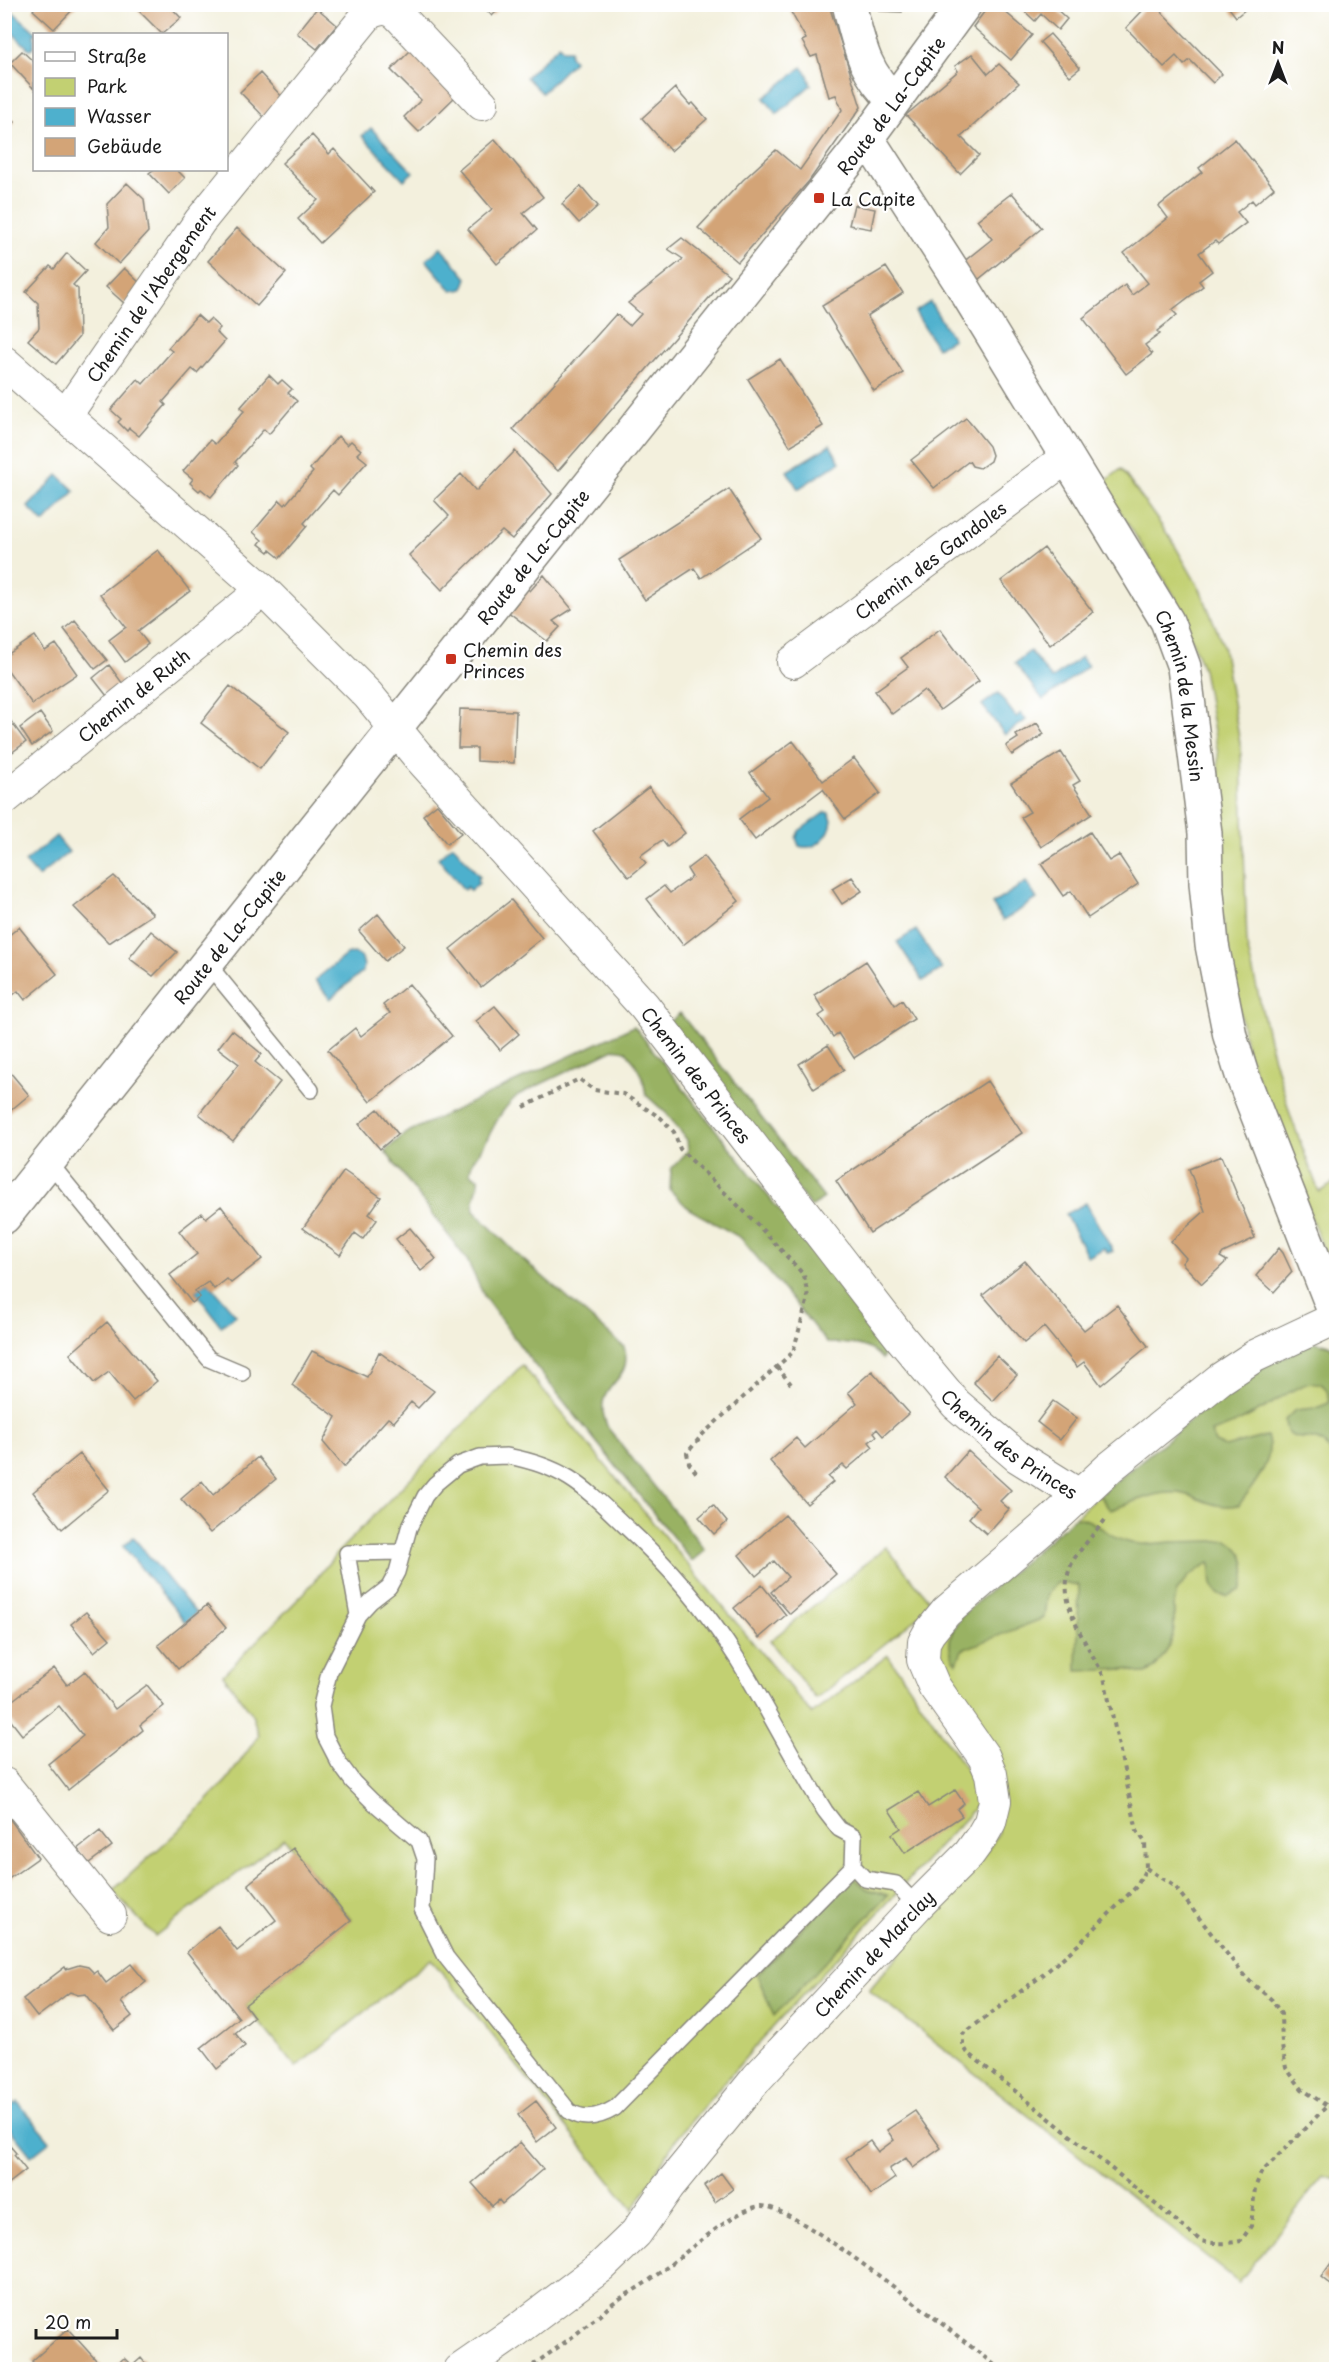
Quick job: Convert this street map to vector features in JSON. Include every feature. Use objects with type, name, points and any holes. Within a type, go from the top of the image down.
[{"type":"street","points":[[849,4],[866,65],[879,86],[894,99]]},
{"type":"street","name":"Route de La-Capite","points":[[4,1217],[867,138],[965,4]]},
{"type":"street","name":"Chemin de l'Abergement","points":[[66,415],[200,221],[369,13],[385,9],[398,15],[482,104]]},
{"type":"street","name":"Chemin de la Messin","points":[[867,138],[944,256],[1167,621],[1184,667],[1205,833],[1206,883],[1212,945],[1230,1036],[1242,1075],[1336,1317]]},
{"type":"street","name":"Chemin des Princes","points":[[4,362],[263,590],[368,695],[417,755],[644,1006],[900,1337],[956,1404],[1018,1457],[1079,1495],[1220,1379],[1255,1356],[1336,1317]]},
{"type":"street","name":"Chemin des Gandoles","points":[[793,662],[1066,457]]},
{"type":"street","name":"Chemin de Ruth","points":[[4,799],[263,590]]},
{"type":"street","name":"Chemin de Marclay","points":[[460,2370],[512,2334],[601,2266],[636,2233],[668,2187],[757,2078],[916,1906],[969,1854],[982,1836],[990,1822],[995,1801],[993,1781],[984,1757],[934,1686],[927,1672],[924,1642],[934,1625],[946,1612],[1079,1495]]},
{"type":"street","points":[[4,1784],[110,1915]]},
{"type":"lane","points":[[207,963],[311,1090]]},
{"type":"lane","points":[[49,1162],[209,1359],[242,1373]]},
{"type":"lane","points":[[507,1456],[537,1461],[564,1473],[604,1505],[645,1544],[671,1571],[715,1626],[743,1669],[825,1811],[839,1829],[854,1837],[853,1866],[615,2108],[598,2116],[588,2117],[574,2114],[560,2102],[446,1957],[436,1940],[422,1909],[425,1859],[419,1841],[353,1782],[330,1749],[322,1719],[322,1694],[338,1652],[358,1615],[394,1580],[409,1528],[425,1496],[435,1484],[458,1465],[480,1457],[507,1456]]},
{"type":"lane","points":[[358,1615],[347,1553],[402,1552]]},
{"type":"lane","points":[[853,1866],[865,1879],[896,1884],[916,1906]]},
{"type":"path","points":[[524,1107],[579,1079],[594,1090],[622,1095],[669,1125],[680,1149],[756,1222],[804,1275],[807,1298],[793,1352],[703,1434],[687,1453],[689,1463],[698,1475]]},
{"type":"path","points":[[777,1367],[791,1384]]},
{"type":"path","points":[[1105,1520],[1072,1564],[1066,1582],[1068,1603],[1078,1630],[1093,1653],[1104,1677],[1119,1738],[1129,1801],[1137,1831],[1145,1842],[1146,1868],[1137,1886],[1078,1944],[1044,1974],[963,2034],[963,2045],[967,2052],[1201,2241],[1211,2243],[1241,2241],[1247,2234],[1251,2226],[1255,2188],[1261,2174],[1328,2106]]},
{"type":"path","points":[[1146,1868],[1175,1887],[1246,1978],[1272,2000],[1281,2014],[1282,2046],[1286,2068],[1302,2089],[1328,2106],[1336,2108]]},
{"type":"path","points":[[526,2370],[729,2220],[745,2211],[763,2206],[784,2212],[812,2229],[949,2328],[1001,2370]]},
{"type":"green space","points":[[1121,469],[1171,539],[1201,591],[1223,645],[1241,749],[1247,946],[1271,1048],[1291,1117],[1319,1192],[1336,1182],[1336,1282],[1247,1051],[1221,910],[1218,754],[1203,669],[1174,595],[1102,484]]},
{"type":"green space","points":[[680,1013],[824,1198],[811,1207],[669,1022]]},
{"type":"green space","points":[[634,1026],[887,1347],[882,1359],[864,1347],[827,1343],[741,1238],[689,1209],[670,1190],[671,1169],[688,1151],[687,1140],[667,1114],[646,1095],[643,1079],[626,1051],[614,1049],[518,1095],[511,1102],[501,1114],[471,1165],[470,1173],[478,1178],[474,1211],[519,1256],[624,1347],[626,1360],[624,1370],[607,1392],[603,1401],[603,1413],[608,1428],[705,1550],[692,1561],[529,1358],[485,1298],[467,1260],[385,1151],[406,1133]]},
{"type":"green space","points":[[1315,1342],[1331,1346],[1336,1356],[1336,1477],[1332,1457],[1326,1446],[1315,1440],[1293,1436],[1286,1428],[1285,1420],[1295,1410],[1316,1408],[1329,1403],[1327,1390],[1321,1384],[1313,1383],[1293,1390],[1239,1421],[1211,1432],[1215,1443],[1225,1447],[1267,1436],[1269,1445],[1266,1464],[1239,1505],[1216,1505],[1184,1494],[1166,1493],[1110,1510],[1099,1495],[1246,1375]]},
{"type":"green space","points":[[1323,1343],[1331,1346],[1336,1356],[1336,2180],[1323,2176],[1239,2282],[869,1990],[991,1845],[999,1832],[943,1678],[934,1646],[1099,1495]]},
{"type":"green space","points":[[522,1365],[812,1714],[888,1655],[981,1791],[982,1800],[753,2049],[676,2139],[633,2210],[431,1959],[296,2067],[245,2005],[351,1920],[284,1838],[155,1936],[112,1891],[176,1833],[227,1780],[259,1735],[251,1712],[223,1675],[305,1592],[336,1554]]},
{"type":"green space","points":[[1075,1517],[1088,1520],[1124,1541],[1136,1544],[1227,1540],[1234,1544],[1242,1555],[1245,1569],[1244,1583],[1241,1590],[1228,1596],[1219,1595],[1212,1585],[1210,1562],[1188,1577],[1177,1591],[1174,1605],[1174,1630],[1170,1646],[1155,1668],[1146,1673],[1127,1669],[1077,1671],[1079,1585],[1057,1583],[1047,1593],[1044,1618],[962,1650],[957,1663],[951,1651],[950,1639],[961,1616]]},
{"type":"green space","points":[[886,1547],[933,1605],[816,1699],[770,1641]]},
{"type":"green space","points":[[853,1877],[867,1889],[888,1895],[774,2016],[757,1975]]},
{"type":"water","points":[[12,11],[37,33],[33,33],[33,47],[30,50],[5,26],[5,19]]},
{"type":"water","points":[[559,45],[563,50],[570,50],[570,56],[574,61],[542,93],[526,77]]},
{"type":"water","points":[[802,67],[811,85],[777,114],[764,98]]},
{"type":"water","points":[[371,128],[413,172],[404,180],[362,136]]},
{"type":"water","points":[[441,247],[467,278],[463,289],[452,291],[426,260]]},
{"type":"water","points":[[930,302],[953,339],[937,348],[915,312]]},
{"type":"water","points":[[830,445],[840,462],[798,489],[787,471]]},
{"type":"water","points":[[58,475],[75,491],[44,523],[28,507]]},
{"type":"water","points":[[1030,651],[1052,679],[1081,657],[1088,666],[1043,700],[1015,663]]},
{"type":"water","points":[[998,693],[1016,717],[1021,713],[1026,720],[1005,735],[982,705]]},
{"type":"water","points":[[825,812],[829,813],[832,820],[829,831],[821,841],[811,847],[799,846],[796,838],[799,831]]},
{"type":"water","points":[[56,836],[69,852],[38,877],[25,862]]},
{"type":"water","points":[[453,845],[480,877],[477,880],[479,883],[470,891],[467,887],[464,890],[438,858]]},
{"type":"water","points":[[1026,882],[1037,899],[1003,921],[992,904]]},
{"type":"water","points":[[916,930],[942,969],[923,981],[897,942]]},
{"type":"water","points":[[354,953],[362,958],[363,971],[330,999],[315,980],[346,955]]},
{"type":"water","points":[[1086,1203],[1113,1251],[1108,1253],[1104,1248],[1088,1257],[1065,1214]]},
{"type":"water","points":[[208,1282],[236,1315],[221,1326],[195,1291]]},
{"type":"water","points":[[133,1537],[196,1613],[186,1623],[123,1546]]},
{"type":"water","points":[[10,2100],[15,2105],[18,2102],[50,2141],[31,2156],[5,2123],[5,2104]]},
{"type":"building","points":[[38,4],[78,4],[54,29],[33,10]]},
{"type":"building","points":[[140,4],[168,4],[181,18],[161,33],[136,8]]},
{"type":"building","points":[[481,4],[504,4],[492,16]]},
{"type":"building","points":[[879,4],[902,4],[902,12],[879,11]]},
{"type":"building","points":[[990,4],[996,4],[1032,35],[1011,60],[973,27]]},
{"type":"building","points":[[1017,4],[1051,4],[1067,19],[1058,30],[1041,14],[1035,21]]},
{"type":"building","points":[[1149,4],[1154,4],[1222,74],[1213,83],[1190,60],[1184,65],[1176,56],[1164,67],[1126,28]]},
{"type":"building","points":[[1226,4],[1252,4],[1236,17]]},
{"type":"building","points":[[787,5],[829,5],[861,107],[809,181],[738,262],[698,228],[743,180],[776,150],[800,170],[842,110],[836,95],[829,97],[817,55],[811,57],[802,41],[806,39]]},
{"type":"building","points":[[317,8],[337,25],[317,49],[297,33]]},
{"type":"building","points":[[1050,34],[1080,68],[1070,76],[1040,42]]},
{"type":"building","points":[[414,47],[459,93],[419,132],[404,117],[421,100],[391,70]]},
{"type":"building","points":[[22,51],[33,61],[33,88],[10,63]]},
{"type":"building","points":[[972,54],[988,74],[999,64],[1019,83],[961,137],[979,155],[960,174],[906,115],[958,71],[955,66]]},
{"type":"building","points":[[260,73],[284,99],[265,118],[240,92]]},
{"type":"building","points":[[675,88],[707,119],[671,151],[642,118]]},
{"type":"building","points":[[4,112],[15,122],[4,133]]},
{"type":"building","points":[[312,135],[329,154],[334,149],[374,192],[320,243],[298,219],[318,200],[282,163]]},
{"type":"building","points":[[495,139],[543,197],[523,213],[537,230],[497,264],[468,229],[492,209],[459,170]]},
{"type":"building","points":[[1235,139],[1274,188],[1255,204],[1252,200],[1237,212],[1246,223],[1218,244],[1215,241],[1199,253],[1212,271],[1199,281],[1203,286],[1172,310],[1177,315],[1157,331],[1160,334],[1145,345],[1152,354],[1126,374],[1083,318],[1125,285],[1132,295],[1148,283],[1124,253],[1168,218],[1159,206],[1202,172],[1199,168]]},
{"type":"building","points":[[152,171],[178,171],[185,178],[169,194],[149,173]]},
{"type":"building","points":[[127,183],[144,199],[148,232],[119,264],[96,242],[109,227],[107,204]]},
{"type":"building","points":[[581,186],[598,206],[579,223],[562,204]]},
{"type":"building","points":[[1012,193],[1042,228],[974,283],[962,263],[992,239],[977,220]]},
{"type":"building","points":[[854,205],[875,209],[871,229],[849,225]]},
{"type":"building","points":[[237,228],[286,273],[257,306],[208,261]]},
{"type":"building","points":[[682,238],[729,275],[558,471],[513,429],[616,314],[630,326],[641,314],[628,303],[683,259],[668,249]]},
{"type":"building","points":[[67,253],[86,271],[73,285],[78,289],[79,337],[56,364],[28,340],[39,328],[38,303],[26,292],[50,266],[54,269]]},
{"type":"building","points":[[886,267],[903,293],[867,316],[903,373],[874,391],[822,306]]},
{"type":"building","points":[[124,268],[143,286],[125,304],[106,287]]},
{"type":"building","points":[[197,315],[206,323],[210,319],[220,328],[216,332],[225,341],[197,373],[192,369],[163,402],[166,405],[139,436],[129,428],[127,431],[118,422],[121,419],[111,410],[138,379],[143,384],[172,351],[168,348]]},
{"type":"building","points":[[780,359],[823,426],[790,446],[748,379]]},
{"type":"building","points":[[269,375],[278,384],[282,380],[292,389],[288,393],[297,401],[269,434],[264,429],[235,462],[238,465],[211,497],[201,489],[199,491],[190,483],[193,479],[183,471],[210,440],[215,444],[244,411],[240,408]]},
{"type":"building","points":[[966,418],[989,446],[992,455],[990,461],[980,468],[972,466],[969,461],[934,488],[911,460]]},
{"type":"building","points":[[338,436],[347,445],[351,441],[361,450],[357,454],[367,462],[338,495],[333,490],[304,523],[307,526],[280,558],[259,544],[262,540],[253,532],[280,500],[285,505],[313,472],[310,469]]},
{"type":"building","points":[[515,451],[552,494],[512,539],[502,531],[442,590],[409,555],[449,516],[434,500],[461,474],[476,491]]},
{"type":"building","points":[[729,489],[761,538],[701,578],[694,568],[645,600],[619,560]]},
{"type":"building","points":[[1044,548],[1093,612],[1050,645],[1001,581]]},
{"type":"building","points":[[158,550],[190,591],[138,631],[148,644],[125,662],[109,640],[126,627],[100,594]]},
{"type":"building","points":[[544,575],[572,609],[553,621],[560,627],[547,641],[507,611],[526,587],[530,591]]},
{"type":"building","points":[[75,620],[107,660],[95,669],[64,629]]},
{"type":"building","points":[[940,629],[979,681],[940,710],[924,690],[892,714],[875,691],[908,667],[901,658]]},
{"type":"building","points":[[35,636],[45,651],[56,644],[77,674],[32,704],[4,665],[4,657]]},
{"type":"building","points":[[109,665],[123,684],[107,696],[93,678]]},
{"type":"building","points":[[230,686],[289,732],[260,769],[201,723]]},
{"type":"building","points":[[460,709],[516,711],[514,763],[477,761],[477,748],[458,748]]},
{"type":"building","points":[[40,713],[53,731],[32,746],[20,728]]},
{"type":"building","points":[[7,716],[26,742],[7,756],[4,752],[4,718]]},
{"type":"building","points":[[1037,723],[1044,734],[1012,755],[1006,746],[1018,738],[1016,735]]},
{"type":"building","points":[[793,741],[823,781],[854,758],[880,793],[845,819],[823,789],[755,840],[739,819],[768,797],[750,773]]},
{"type":"building","points":[[1061,752],[1080,781],[1073,785],[1092,814],[1041,847],[1021,817],[1030,812],[1011,783]]},
{"type":"building","points":[[649,787],[685,833],[667,847],[662,840],[640,856],[646,863],[629,877],[593,831]]},
{"type":"building","points":[[437,804],[461,833],[447,844],[423,815]]},
{"type":"building","points":[[1090,832],[1109,861],[1119,855],[1138,884],[1088,918],[1071,891],[1063,896],[1041,864]]},
{"type":"building","points":[[704,856],[739,901],[683,945],[647,899],[664,886],[670,893],[692,877],[687,869]]},
{"type":"building","points":[[114,876],[153,914],[109,943],[74,907]]},
{"type":"building","points":[[852,877],[862,891],[842,904],[832,889]]},
{"type":"building","points":[[511,900],[542,938],[481,987],[450,949]]},
{"type":"building","points":[[378,914],[404,946],[385,961],[359,931]]},
{"type":"building","points":[[19,927],[57,974],[25,1000],[18,991],[13,995],[4,985],[4,932],[8,936]]},
{"type":"building","points":[[151,931],[177,952],[153,976],[129,958]]},
{"type":"building","points":[[866,961],[895,1005],[902,1000],[914,1019],[854,1058],[838,1033],[833,1037],[819,1016],[825,1012],[814,995]]},
{"type":"building","points":[[409,984],[452,1036],[370,1102],[328,1050],[355,1028],[361,1036],[390,1013],[383,1005]]},
{"type":"building","points":[[495,1006],[519,1034],[500,1050],[476,1021]]},
{"type":"building","points":[[232,1030],[262,1054],[255,1062],[280,1082],[233,1141],[199,1114],[239,1064],[218,1048]]},
{"type":"building","points":[[828,1045],[844,1070],[814,1089],[799,1064]]},
{"type":"building","points":[[4,1065],[29,1095],[4,1116]]},
{"type":"building","points":[[987,1081],[1022,1133],[870,1233],[836,1181]]},
{"type":"building","points":[[378,1109],[398,1134],[380,1149],[359,1124]]},
{"type":"building","points":[[1221,1156],[1255,1238],[1223,1253],[1220,1257],[1227,1261],[1202,1284],[1182,1263],[1186,1258],[1171,1241],[1205,1211],[1189,1169]]},
{"type":"building","points":[[344,1171],[381,1197],[369,1214],[377,1220],[363,1239],[355,1233],[340,1255],[303,1228]]},
{"type":"building","points":[[221,1206],[262,1259],[231,1283],[227,1279],[214,1289],[208,1282],[195,1291],[200,1297],[192,1303],[170,1275],[197,1254],[179,1231],[202,1213],[206,1218]]},
{"type":"building","points":[[410,1228],[436,1259],[421,1271],[396,1239]]},
{"type":"building","points":[[1279,1248],[1292,1272],[1274,1292],[1256,1276]]},
{"type":"building","points":[[1025,1261],[1084,1330],[1117,1305],[1148,1346],[1101,1385],[1084,1362],[1077,1367],[1044,1327],[1024,1343],[983,1295]]},
{"type":"building","points":[[107,1322],[157,1381],[133,1401],[109,1372],[94,1383],[70,1354]]},
{"type":"building","points":[[312,1351],[367,1377],[379,1352],[434,1391],[418,1408],[411,1402],[394,1422],[388,1418],[344,1467],[323,1442],[336,1417],[292,1385]]},
{"type":"building","points":[[997,1356],[1017,1375],[993,1401],[973,1382]]},
{"type":"building","points":[[872,1371],[909,1413],[883,1436],[877,1429],[874,1432],[877,1436],[869,1442],[873,1447],[847,1469],[843,1465],[828,1477],[833,1482],[807,1504],[770,1461],[796,1438],[805,1448],[857,1403],[848,1392]]},
{"type":"building","points":[[1053,1401],[1077,1418],[1060,1440],[1037,1422]]},
{"type":"building","points":[[968,1451],[1011,1490],[1000,1501],[1009,1509],[987,1534],[969,1518],[978,1507],[945,1477]]},
{"type":"building","points":[[80,1454],[109,1490],[62,1529],[33,1492]]},
{"type":"building","points":[[258,1457],[276,1479],[210,1533],[181,1499],[202,1481],[213,1495]]},
{"type":"building","points":[[713,1505],[727,1522],[714,1534],[699,1517]]},
{"type":"building","points":[[785,1515],[836,1574],[790,1614],[771,1592],[788,1577],[774,1561],[756,1576],[739,1555]]},
{"type":"building","points":[[762,1585],[786,1615],[759,1638],[734,1608]]},
{"type":"building","points":[[207,1605],[226,1628],[178,1669],[158,1645]]},
{"type":"building","points":[[86,1612],[110,1639],[94,1652],[71,1624]]},
{"type":"building","points":[[54,1668],[67,1685],[85,1671],[115,1709],[147,1685],[164,1706],[140,1725],[143,1730],[68,1790],[48,1764],[83,1736],[59,1706],[22,1735],[4,1712],[4,1707]]},
{"type":"building","points":[[955,1790],[964,1803],[957,1809],[962,1816],[905,1853],[892,1834],[901,1828],[889,1810],[918,1792],[928,1807]]},
{"type":"building","points":[[4,1811],[38,1858],[7,1880],[4,1876]]},
{"type":"building","points":[[100,1831],[112,1846],[89,1863],[77,1849]]},
{"type":"building","points":[[293,1848],[351,1921],[245,2005],[254,2017],[235,2033],[245,2046],[217,2069],[201,2048],[239,2018],[187,1952],[218,1926],[237,1951],[276,1920],[248,1884]]},
{"type":"building","points":[[131,1964],[146,1982],[121,2002],[132,2016],[114,2030],[86,1994],[78,1995],[70,1992],[37,2017],[23,1999],[65,1967],[66,1969],[79,1965],[88,1967],[94,1973],[97,1971],[106,1983]]},
{"type":"building","points":[[536,2101],[556,2127],[537,2142],[518,2115]]},
{"type":"building","points":[[915,2111],[941,2148],[913,2168],[906,2158],[889,2169],[895,2178],[871,2195],[846,2158],[870,2141],[878,2152],[894,2140],[887,2130]]},
{"type":"building","points":[[4,2139],[26,2170],[8,2184],[4,2179]]},
{"type":"building","points":[[520,2142],[543,2169],[502,2204],[499,2200],[492,2206],[472,2183]]},
{"type":"building","points":[[721,2173],[733,2189],[715,2202],[704,2186]]},
{"type":"building","points":[[1336,2256],[1336,2289],[1321,2277]]},
{"type":"building","points":[[68,2329],[105,2370],[39,2370],[32,2361]]},
{"type":"building","points":[[124,2358],[132,2366],[141,2358],[151,2370],[111,2370]]},
{"type":"place","name":"La Capite","points":[[819,198]]},
{"type":"place","name":"Chemin des Princes","points":[[451,659]]}]
